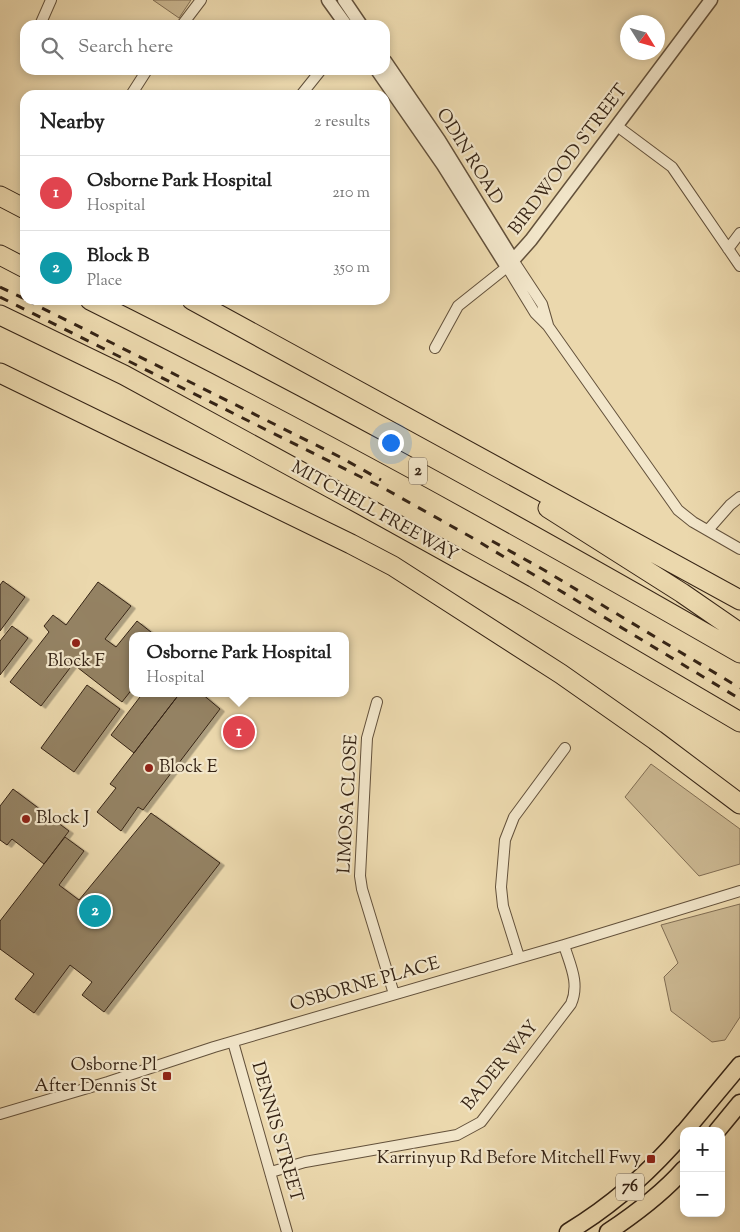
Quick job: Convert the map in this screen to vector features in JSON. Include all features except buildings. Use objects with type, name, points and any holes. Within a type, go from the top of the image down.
[{"type":"highway","points":[[0,196],[20,206]]},
{"type":"highway","points":[[0,255],[20,265]]},
{"type":"highway","name":"2","points":[[100,305],[382,452],[552,545],[740,654]]},
{"type":"highway","points":[[201,305],[740,600]]},
{"type":"highway","name":"MITCHELL FREEWAY","points":[[0,315],[124,375],[360,504],[540,604],[740,722]]},
{"type":"highway","points":[[0,374],[185,462],[392,566],[602,701],[740,804]]},
{"type":"highway","points":[[397,412],[674,588],[740,633]]},
{"type":"highway","name":"76","points":[[688,1127],[740,1064]]},
{"type":"highway","points":[[720,1127],[740,1103]]},
{"type":"highway","name":"76","points":[[568,1232],[624,1194],[680,1137]]},
{"type":"highway","points":[[624,1194],[667,1163],[672,1161],[680,1168]]},
{"type":"highway","name":"76","points":[[608,1232],[627,1219],[681,1172]]},
{"type":"street","points":[[42,20],[51,0]]},
{"type":"street","points":[[186,20],[201,0]]},
{"type":"street","points":[[328,0],[342,20]]},
{"type":"street","points":[[344,0],[356,20]]},
{"type":"street","name":"BIRDWOOD STREET","points":[[510,263],[531,240],[711,0]]},
{"type":"street","name":"ODIN ROAD","points":[[390,68],[438,140],[510,263]]},
{"type":"street","points":[[134,90],[144,75]]},
{"type":"street","points":[[306,90],[316,75]]},
{"type":"street","name":"ODIN ROAD","points":[[380,75],[510,263],[542,304],[548,326],[678,510],[693,522],[740,549]]},
{"type":"street","points":[[617,126],[672,167],[740,266]]},
{"type":"street","points":[[728,249],[740,233]]},
{"type":"street","points":[[435,348],[458,306],[510,263]]},
{"type":"street","points":[[708,530],[730,505],[740,497]]},
{"type":"street","name":"LIMOSA CLOSE","points":[[377,702],[367,738],[359,871],[362,889],[394,994]]},
{"type":"street","points":[[519,957],[503,906],[501,887],[505,840],[514,817],[565,748]]},
{"type":"street","name":"OSBORNE PLACE","points":[[0,1114],[233,1042],[564,945],[740,891]]},
{"type":"street","name":"BADER WAY","points":[[271,1172],[305,1162],[457,1135],[481,1122],[571,1004],[575,994],[575,982],[564,945]]},
{"type":"street","name":"DENNIS STREET","points":[[233,1042],[287,1232]]},
{"type":"shaded area","points":[[153,0],[191,0],[179,18]]},
{"type":"shaded area","points":[[651,764],[740,829],[740,864],[699,876],[625,797]]},
{"type":"shaded area","points":[[740,904],[740,1017],[725,1040],[712,1042],[671,1011],[664,977],[678,963],[661,925]]},
{"type":"railway","points":[[0,287],[20,297]]},
{"type":"railway","points":[[0,297],[387,490],[471,537],[740,699]]},
{"type":"railway","points":[[36,305],[340,457],[381,480]]},
{"type":"railway","points":[[492,541],[544,570],[740,688]]},
{"type":"place","name":"Block F","points":[[76,643]]},
{"type":"place","name":"Osborne Park Hospital","points":[[239,732]]},
{"type":"place","name":"Block E","points":[[149,768]]},
{"type":"place","name":"Block J","points":[[26,819]]},
{"type":"place","name":"Block B","points":[[95,911]]},
{"type":"place","name":"Osborne Pl After Dennis St","points":[[167,1076]]},
{"type":"place","name":"Karrinyup Rd Before Mitchell Fwy","points":[[651,1159]]}]
